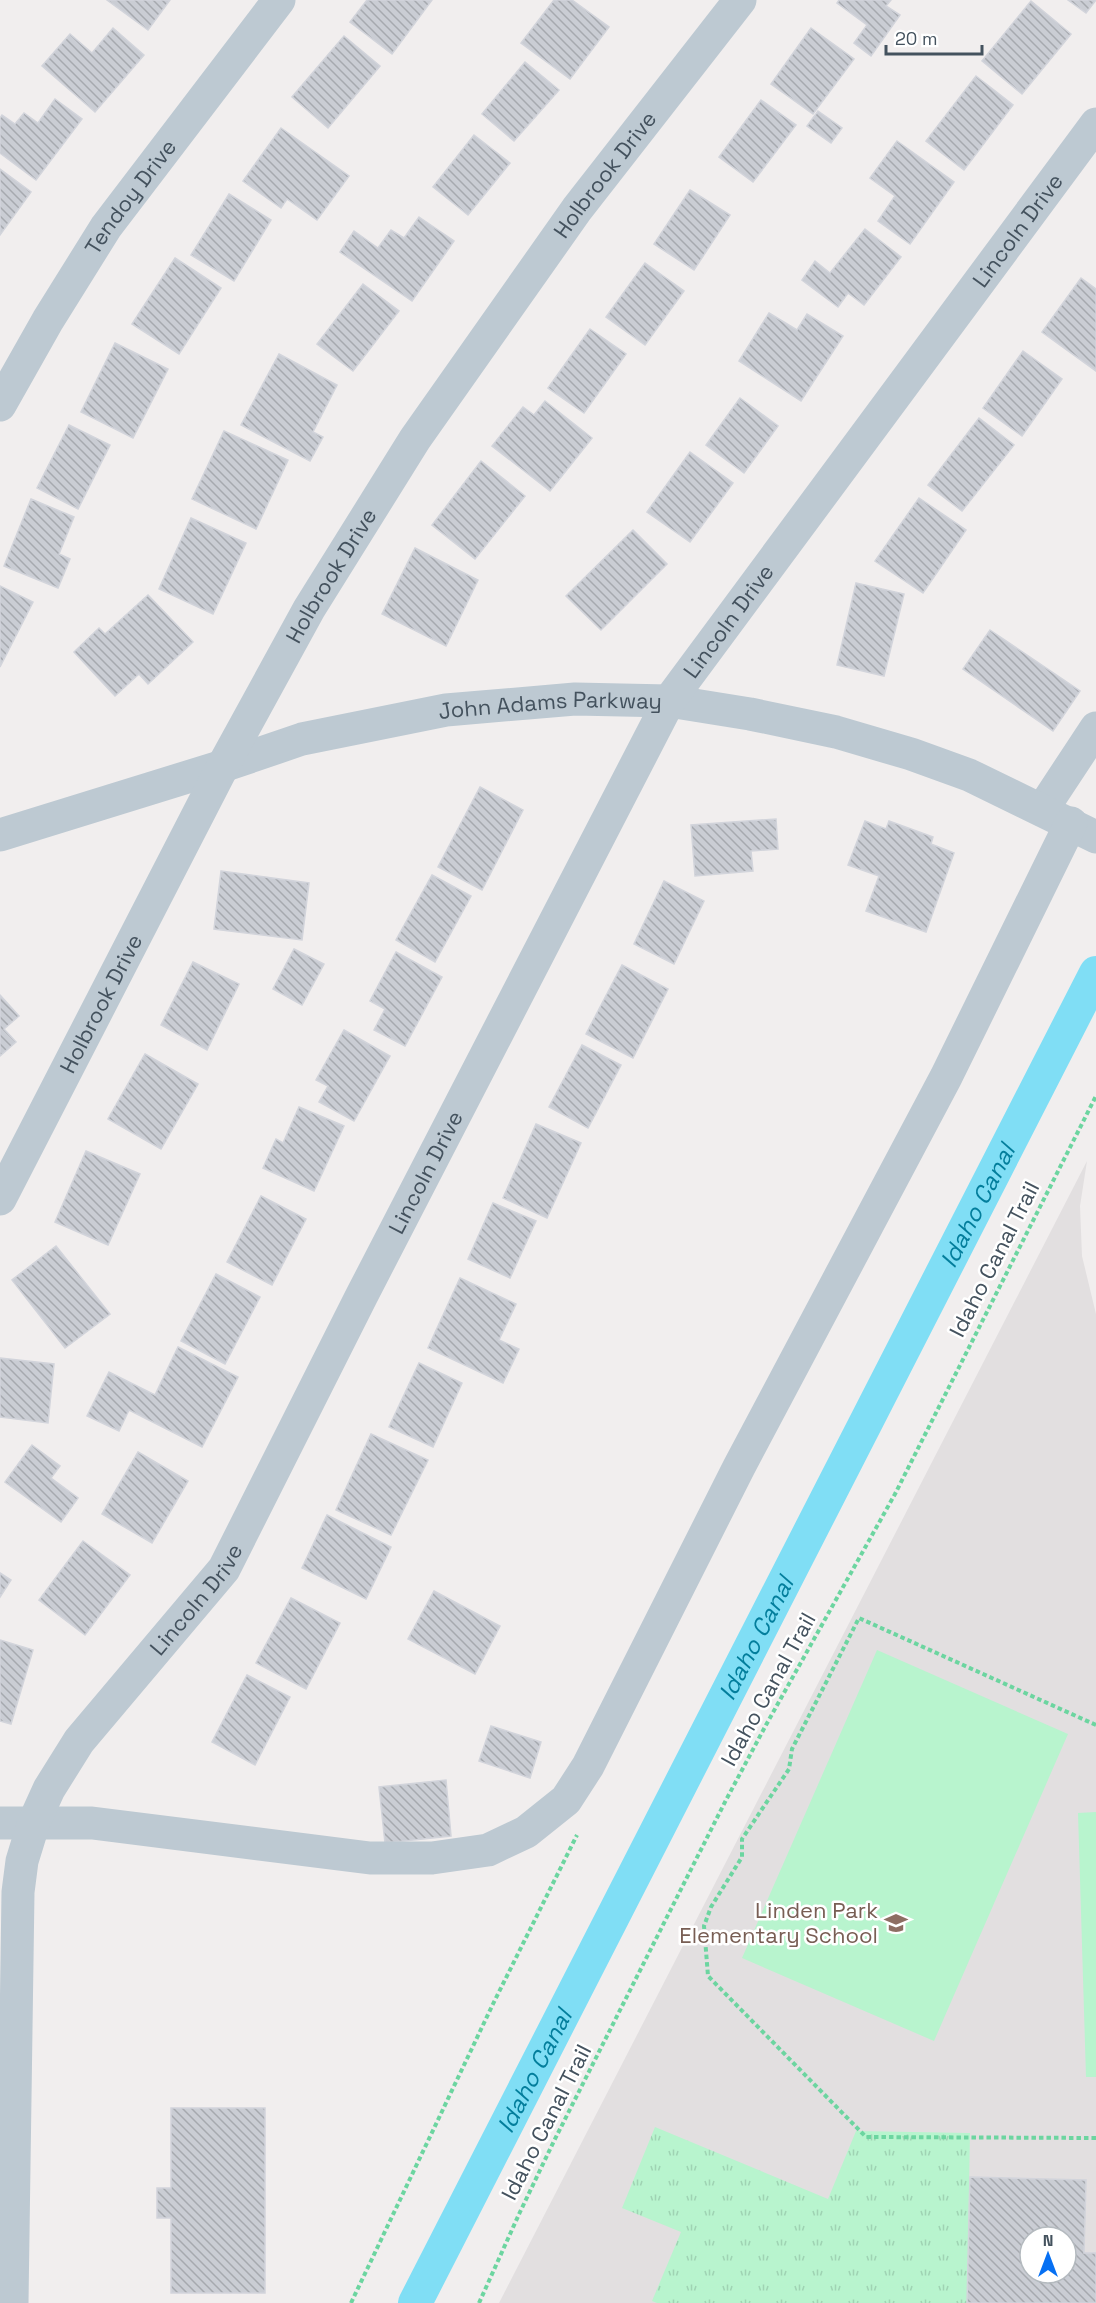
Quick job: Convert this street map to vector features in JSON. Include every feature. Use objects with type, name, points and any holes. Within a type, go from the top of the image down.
[{"type":"street","name":"Tendoy Drive","points":[[0,405],[48,320],[106,227],[279,0]]},
{"type":"street","name":"Holbrook Drive","points":[[0,1199],[224,766],[309,609],[415,439],[577,209],[740,0]]},
{"type":"street","name":"Lincoln Drive","points":[[12,2303],[18,1892],[22,1861],[34,1822],[49,1789],[80,1741],[224,1569],[362,1295],[669,701],[1096,124]]},
{"type":"street","name":"John Adams Parkway","points":[[0,835],[224,766],[302,739],[446,710],[575,699],[669,701],[750,714],[836,732],[911,754],[969,775],[1070,823]]},
{"type":"street","points":[[0,1823],[92,1823],[370,1858],[432,1858],[488,1850],[526,1832],[566,1800],[588,1766],[739,1467],[946,1077],[1070,823],[1096,728]]},
{"type":"path","name":"Idaho Canal Trail","points":[[479,2303],[544,2161],[726,1800],[895,1494],[1096,1096]]},
{"type":"path","points":[[1096,1725],[859,1618],[792,1749],[789,1768],[742,1839],[742,1857],[711,1907],[704,1926],[708,1976],[867,2137],[1096,2138]]},
{"type":"shaded area","name":"Linden Park Elementary School","points":[[1087,1161],[1080,1206],[1082,1256],[1096,1314],[1096,2303],[499,2303]]},
{"type":"green space","points":[[877,1650],[1068,1734],[934,2041],[742,1958]]},
{"type":"green space","points":[[1096,1812],[1096,2077],[1086,2077],[1078,1813]]},
{"type":"green space","points":[[655,2127],[828,2199],[856,2131],[970,2133],[967,2303],[657,2303],[652,2301],[681,2232],[622,2208]]},
{"type":"building","points":[[107,0],[170,0],[148,30]]},
{"type":"building","points":[[367,0],[432,0],[392,54],[350,22]]},
{"type":"building","points":[[554,0],[572,0],[609,27],[570,79],[521,43]]},
{"type":"building","points":[[839,0],[891,0],[886,6],[900,15],[871,56],[854,43],[867,25],[837,3]]},
{"type":"building","points":[[1068,0],[1096,0],[1086,13]]},
{"type":"building","points":[[1031,1],[1071,34],[1022,94],[982,61]]},
{"type":"building","points":[[113,28],[144,55],[95,112],[42,66],[70,34],[92,53]]},
{"type":"building","points":[[811,28],[854,59],[813,114],[771,84]]},
{"type":"building","points":[[344,36],[380,66],[328,128],[292,97]]},
{"type":"building","points":[[525,62],[559,90],[514,141],[482,114]]},
{"type":"building","points":[[976,76],[1013,105],[964,170],[926,141]]},
{"type":"building","points":[[55,99],[82,119],[36,180],[0,153],[0,118],[2,115],[15,124],[24,113],[38,123]]},
{"type":"building","points":[[761,100],[796,125],[753,182],[719,157]]},
{"type":"building","points":[[818,111],[842,128],[831,143],[807,126]]},
{"type":"building","points":[[281,128],[349,176],[317,220],[287,199],[281,208],[243,181]]},
{"type":"building","points":[[474,135],[510,163],[468,215],[433,187]]},
{"type":"building","points":[[897,141],[954,182],[910,244],[878,221],[895,196],[870,178]]},
{"type":"building","points":[[0,169],[31,192],[0,235]]},
{"type":"building","points":[[690,190],[730,215],[694,270],[654,244]]},
{"type":"building","points":[[229,194],[271,220],[234,281],[191,255]]},
{"type":"building","points":[[419,217],[454,241],[412,301],[340,252],[354,231],[378,248],[391,230],[404,238]]},
{"type":"building","points":[[865,229],[901,257],[864,305],[848,293],[838,307],[802,280],[815,261],[830,273]]},
{"type":"building","points":[[175,258],[221,288],[179,354],[132,324]]},
{"type":"building","points":[[645,263],[684,291],[645,345],[606,317]]},
{"type":"building","points":[[1081,278],[1096,289],[1096,371],[1042,332]]},
{"type":"building","points":[[363,284],[399,311],[353,371],[317,344]]},
{"type":"building","points":[[769,313],[797,330],[807,314],[843,336],[801,401],[739,361]]},
{"type":"building","points":[[590,329],[626,354],[584,413],[548,388]]},
{"type":"building","points":[[115,343],[168,369],[133,438],[81,412]]},
{"type":"building","points":[[1023,351],[1062,379],[1022,436],[983,408]]},
{"type":"building","points":[[279,354],[337,385],[313,432],[323,437],[310,461],[241,425]]},
{"type":"building","points":[[740,398],[778,426],[744,473],[706,445]]},
{"type":"building","points":[[545,401],[592,438],[550,491],[492,446],[523,407],[534,415]]},
{"type":"building","points":[[979,418],[1014,445],[962,511],[928,485]]},
{"type":"building","points":[[69,425],[110,445],[78,509],[37,488]]},
{"type":"building","points":[[224,431],[288,460],[256,529],[192,499]]},
{"type":"building","points":[[690,452],[733,483],[690,542],[647,512]]},
{"type":"building","points":[[481,461],[525,496],[475,559],[432,525]]},
{"type":"building","points":[[919,498],[966,530],[923,593],[875,561]]},
{"type":"building","points":[[31,499],[74,517],[59,554],[70,559],[58,588],[4,566]]},
{"type":"building","points":[[191,518],[246,543],[213,614],[159,589]]},
{"type":"building","points":[[633,530],[667,564],[601,630],[566,596]]},
{"type":"building","points":[[415,548],[478,580],[446,646],[382,614]]},
{"type":"building","points":[[856,583],[904,594],[884,676],[837,665]]},
{"type":"building","points":[[0,586],[33,602],[0,667]]},
{"type":"building","points":[[148,595],[193,642],[148,684],[139,674],[115,696],[74,652],[99,628],[105,634]]},
{"type":"building","points":[[990,630],[1080,691],[1053,731],[963,669]]},
{"type":"building","points":[[480,787],[523,810],[482,890],[438,867]]},
{"type":"building","points":[[776,819],[778,849],[751,851],[753,871],[695,876],[691,825]]},
{"type":"building","points":[[865,821],[886,829],[889,821],[933,837],[931,844],[954,853],[926,932],[866,911],[879,876],[848,865]]},
{"type":"building","points":[[221,871],[309,883],[302,940],[214,929]]},
{"type":"building","points":[[432,875],[471,896],[435,962],[396,940]]},
{"type":"building","points":[[664,881],[704,901],[674,964],[634,944]]},
{"type":"building","points":[[294,949],[324,964],[302,1005],[273,989]]},
{"type":"building","points":[[396,952],[442,977],[405,1046],[374,1030],[385,1009],[370,1001]]},
{"type":"building","points":[[193,962],[239,984],[207,1050],[161,1025]]},
{"type":"building","points":[[622,965],[668,989],[633,1058],[586,1034]]},
{"type":"building","points":[[0,995],[19,1016],[4,1029],[16,1042],[0,1056]]},
{"type":"building","points":[[344,1030],[390,1056],[354,1121],[319,1102],[328,1086],[316,1080]]},
{"type":"building","points":[[582,1045],[621,1065],[588,1128],[549,1107]]},
{"type":"building","points":[[145,1054],[198,1084],[161,1149],[108,1119]]},
{"type":"building","points":[[299,1107],[344,1126],[314,1191],[263,1168],[276,1139],[283,1143]]},
{"type":"building","points":[[536,1124],[581,1143],[547,1218],[503,1198]]},
{"type":"building","points":[[86,1151],[140,1174],[108,1245],[55,1222]]},
{"type":"building","points":[[261,1196],[306,1219],[272,1285],[227,1262]]},
{"type":"building","points":[[493,1203],[536,1221],[510,1278],[468,1259]]},
{"type":"building","points":[[56,1246],[110,1314],[65,1348],[12,1280]]},
{"type":"building","points":[[216,1274],[260,1297],[225,1364],[181,1341]]},
{"type":"building","points":[[460,1278],[516,1304],[499,1340],[519,1349],[503,1383],[428,1348]]},
{"type":"building","points":[[178,1347],[238,1377],[202,1447],[129,1410],[119,1431],[87,1416],[109,1372],[155,1395]]},
{"type":"building","points":[[0,1358],[54,1364],[48,1423],[0,1417]]},
{"type":"building","points":[[419,1363],[462,1383],[433,1447],[389,1427]]},
{"type":"building","points":[[371,1434],[428,1460],[391,1535],[336,1510]]},
{"type":"building","points":[[32,1445],[60,1466],[51,1478],[78,1498],[61,1522],[5,1482]]},
{"type":"building","points":[[138,1452],[188,1481],[152,1543],[102,1514]]},
{"type":"building","points":[[327,1515],[391,1547],[366,1599],[302,1568]]},
{"type":"building","points":[[83,1541],[130,1575],[85,1635],[39,1600]]},
{"type":"building","points":[[0,1573],[11,1580],[0,1597]]},
{"type":"building","points":[[434,1591],[500,1626],[475,1674],[408,1639]]},
{"type":"building","points":[[291,1598],[340,1623],[306,1689],[256,1663]]},
{"type":"building","points":[[0,1640],[33,1650],[11,1724],[0,1721]]},
{"type":"building","points":[[247,1675],[290,1697],[255,1765],[212,1742]]},
{"type":"building","points":[[491,1726],[541,1742],[530,1778],[479,1761]]},
{"type":"building","points":[[446,1780],[451,1836],[385,1843],[379,1787]]},
{"type":"building","points":[[171,2108],[265,2108],[265,2293],[171,2293],[171,2218],[157,2218],[157,2188],[171,2188]]},
{"type":"building","points":[[970,2177],[1086,2180],[1084,2253],[1096,2253],[1096,2303],[967,2303]]},
{"type":"waterway","name":"Idaho Canal","points":[[415,2303],[1096,973]]},
{"type":"place","name":"Linden Park Elementary School","points":[[896,1923]]}]
